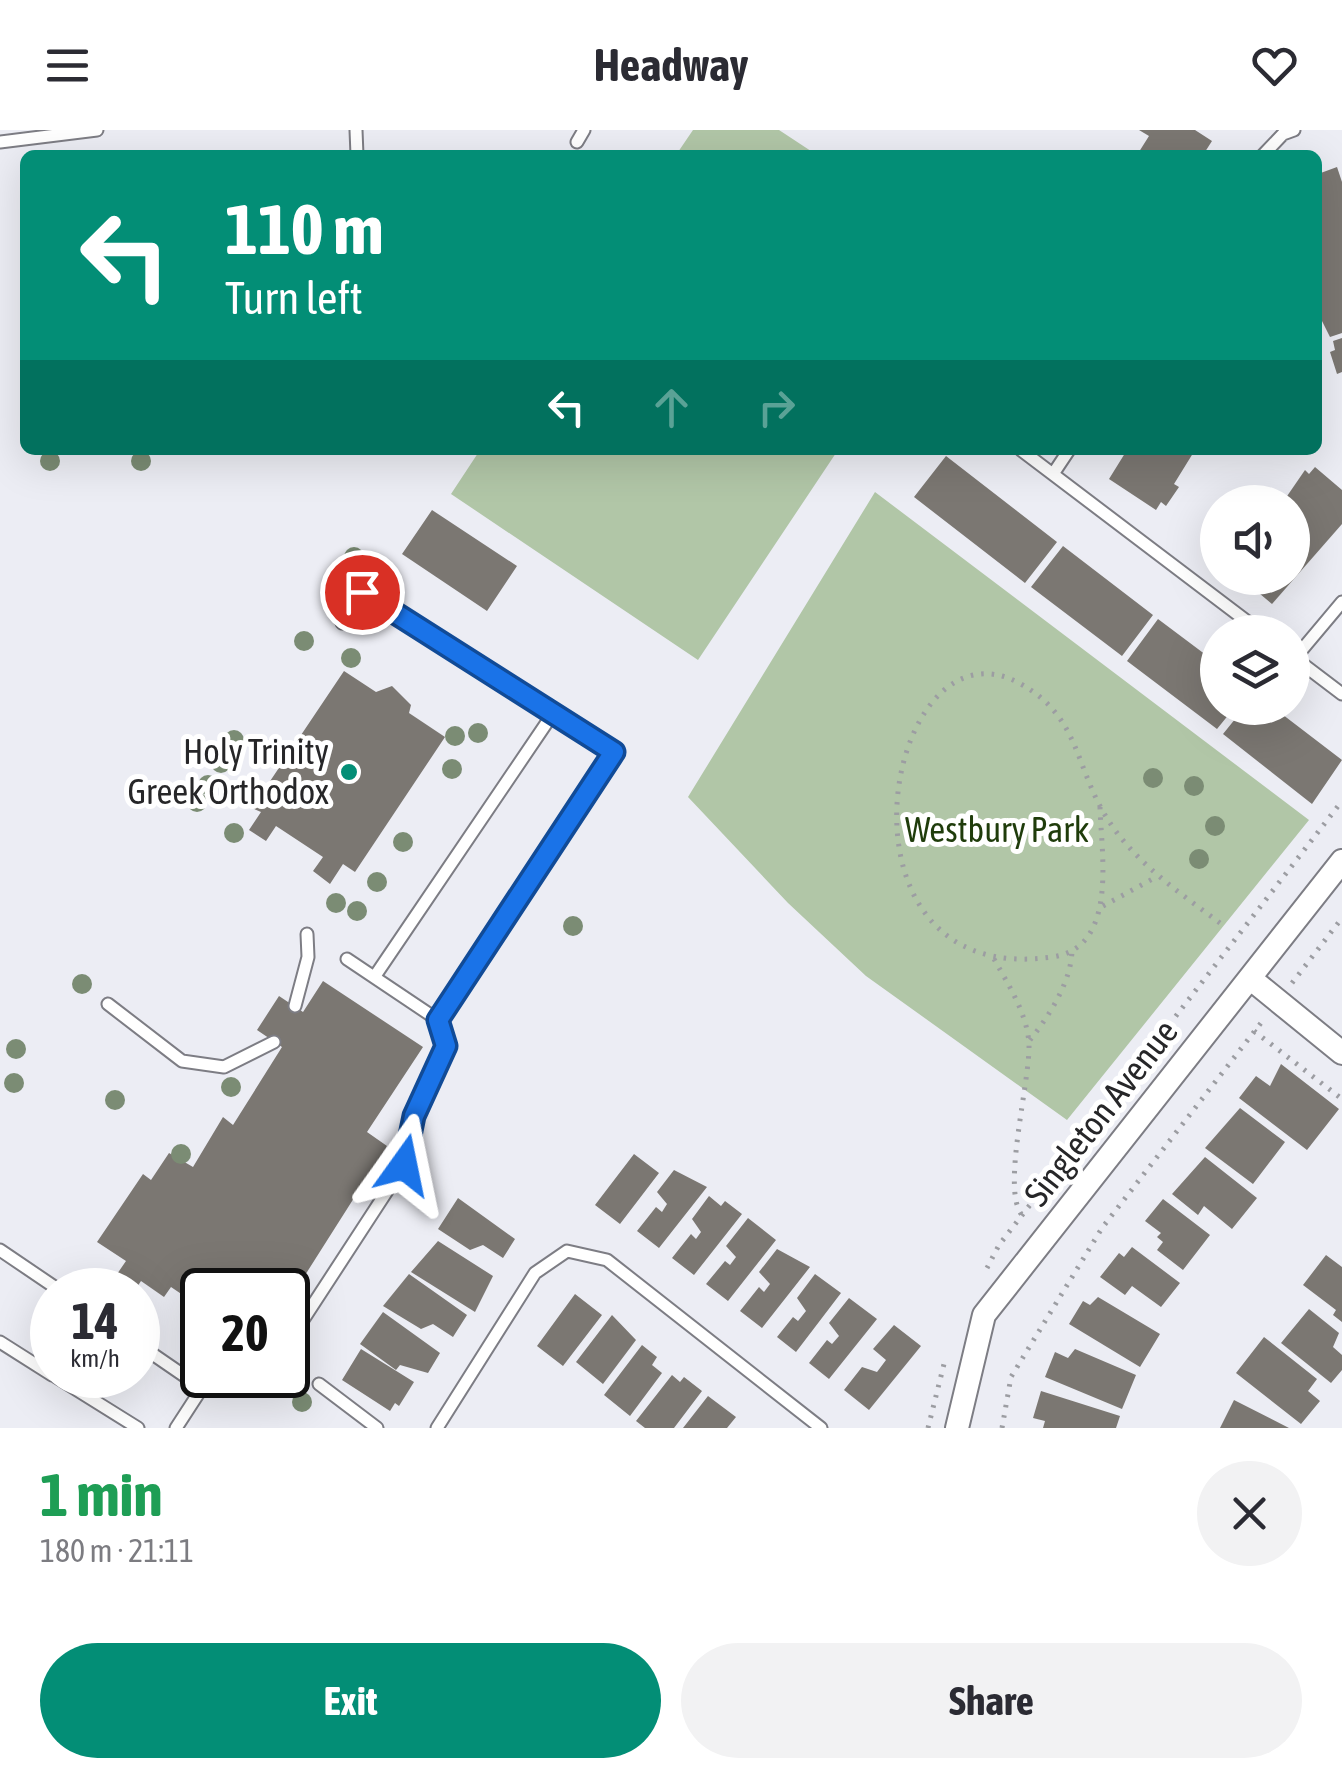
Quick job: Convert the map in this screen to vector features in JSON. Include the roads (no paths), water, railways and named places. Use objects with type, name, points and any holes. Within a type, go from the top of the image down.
[{"type":"street","name":"Singleton Avenue","points":[[957,1428],[984,1315],[1342,862]]},
{"type":"street","points":[[1251,980],[1342,1053]]},
{"type":"lane","points":[[0,142],[97,130]]},
{"type":"lane","points":[[578,142],[584,130]]},
{"type":"lane","points":[[1268,150],[1294,130]]},
{"type":"lane","points":[[1028,455],[1239,615]]},
{"type":"lane","points":[[1053,474],[1065,455]]},
{"type":"lane","points":[[342,623],[362,592],[614,752],[438,1020]]},
{"type":"lane","points":[[1310,639],[1342,602]]},
{"type":"lane","points":[[1310,669],[1342,694]]},
{"type":"lane","points":[[375,976],[554,712]]},
{"type":"lane","points":[[295,1006],[308,956],[307,934]]},
{"type":"lane","points":[[310,1308],[404,1165],[414,1116],[446,1046],[438,1020],[348,960]]},
{"type":"lane","points":[[108,1004],[182,1061],[224,1068],[274,1042]]},
{"type":"lane","points":[[0,1250],[30,1270]]},
{"type":"lane","points":[[437,1428],[535,1273],[567,1251],[607,1260],[821,1428]]},
{"type":"lane","points":[[0,1342],[30,1361]]},
{"type":"lane","points":[[319,1384],[377,1428]]},
{"type":"lane","points":[[90,1398],[138,1428]]},
{"type":"lane","points":[[176,1428],[196,1398]]},
{"type":"place","name":"Holy Trinity Greek Orthodox","points":[[349,772]]},
{"type":"park label","name":"Westbury Park","points":[[997,830]]}]
